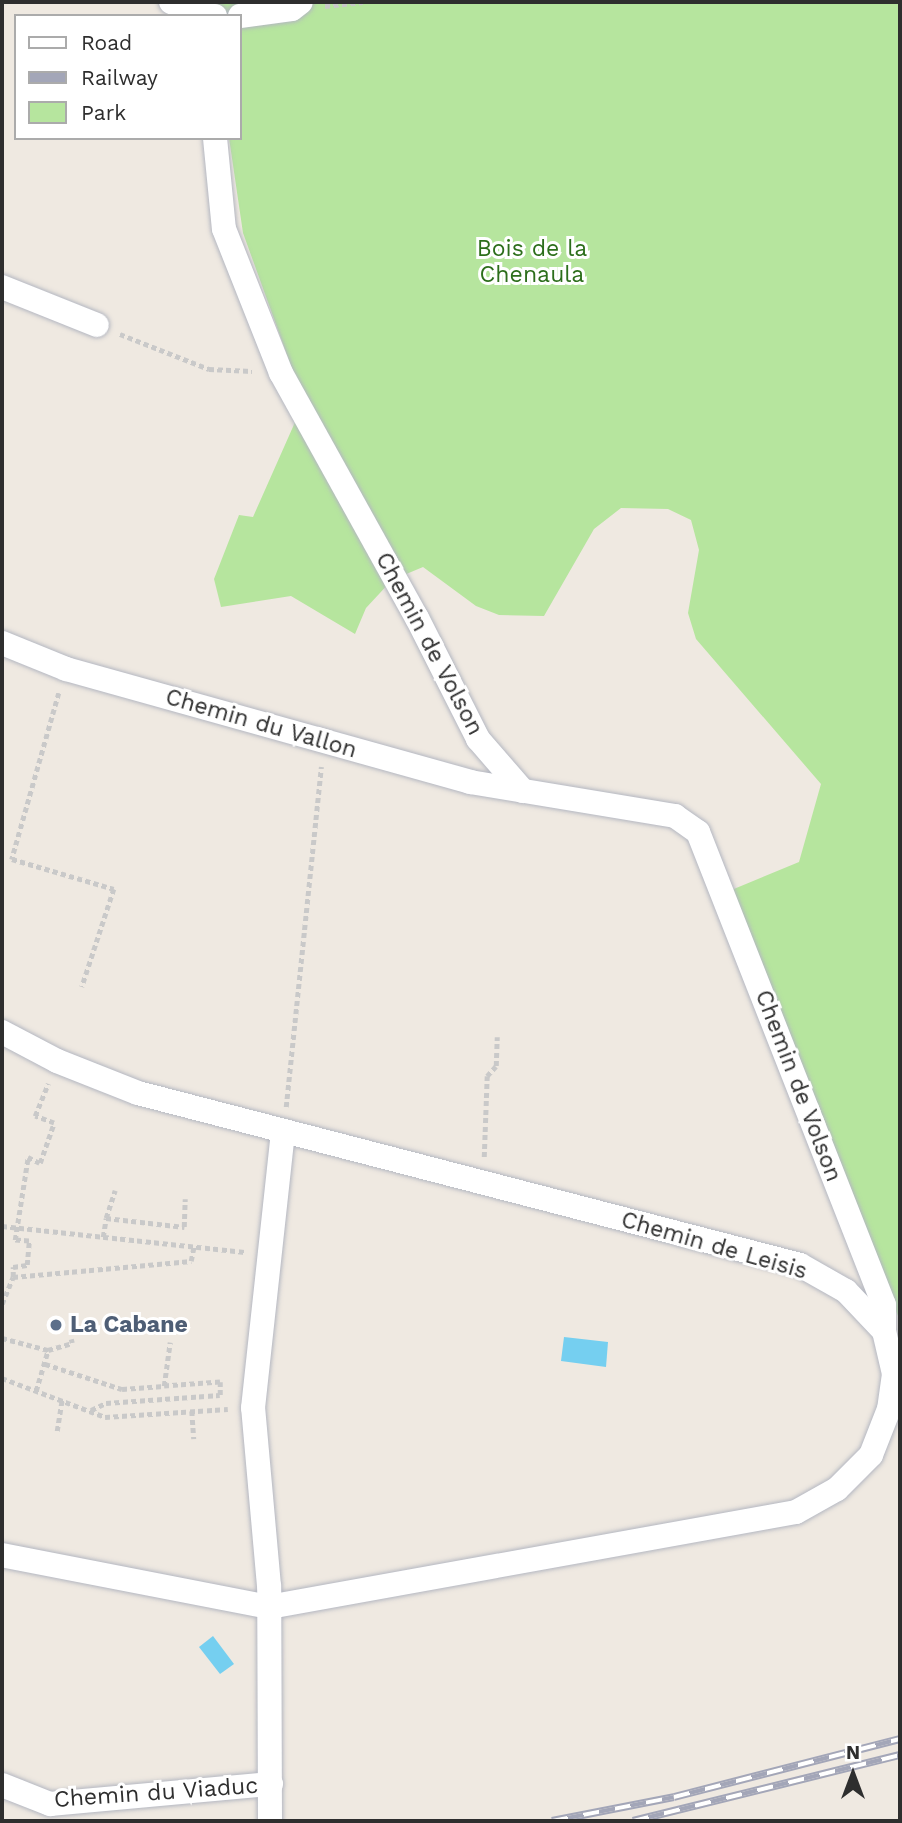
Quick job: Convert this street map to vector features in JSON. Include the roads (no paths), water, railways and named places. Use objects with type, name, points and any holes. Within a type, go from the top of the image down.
[{"type":"street","points":[[171,2],[198,14]]},
{"type":"street","points":[[242,16],[292,9],[301,2]]},
{"type":"street","name":"Chemin de Volson","points":[[215,140],[224,229],[281,373],[417,618],[478,739],[523,791],[675,816],[698,832],[884,1305],[884,1331]]},
{"type":"street","points":[[2,287],[97,325]]},
{"type":"street","name":"Chemin du Vallon","points":[[2,643],[66,669],[457,778],[523,791]]},
{"type":"street","name":"Chemin de Leisis","points":[[2,1032],[57,1061],[138,1093],[800,1265],[846,1291],[884,1331]]},
{"type":"street","points":[[270,1821],[269,1607],[254,1387],[283,1132]]},
{"type":"street","points":[[2,1555],[269,1607],[796,1512],[837,1489],[872,1455],[889,1409],[894,1374],[884,1331]]},
{"type":"street","name":"Chemin du Viaduc","points":[[2,1786],[50,1804],[270,1789]]},
{"type":"water","points":[[564,1337],[608,1342],[606,1367],[561,1361]]},
{"type":"water","points":[[213,1636],[234,1664],[220,1674],[199,1647]]},
{"type":"railway","points":[[552,1821],[674,1797],[900,1739]]},
{"type":"railway","points":[[633,1821],[900,1755]]},
{"type":"place","name":"La Cabane","points":[[56,1325]]},
{"type":"park label","name":"Bois de la Chenaula","points":[[532,262]]}]
